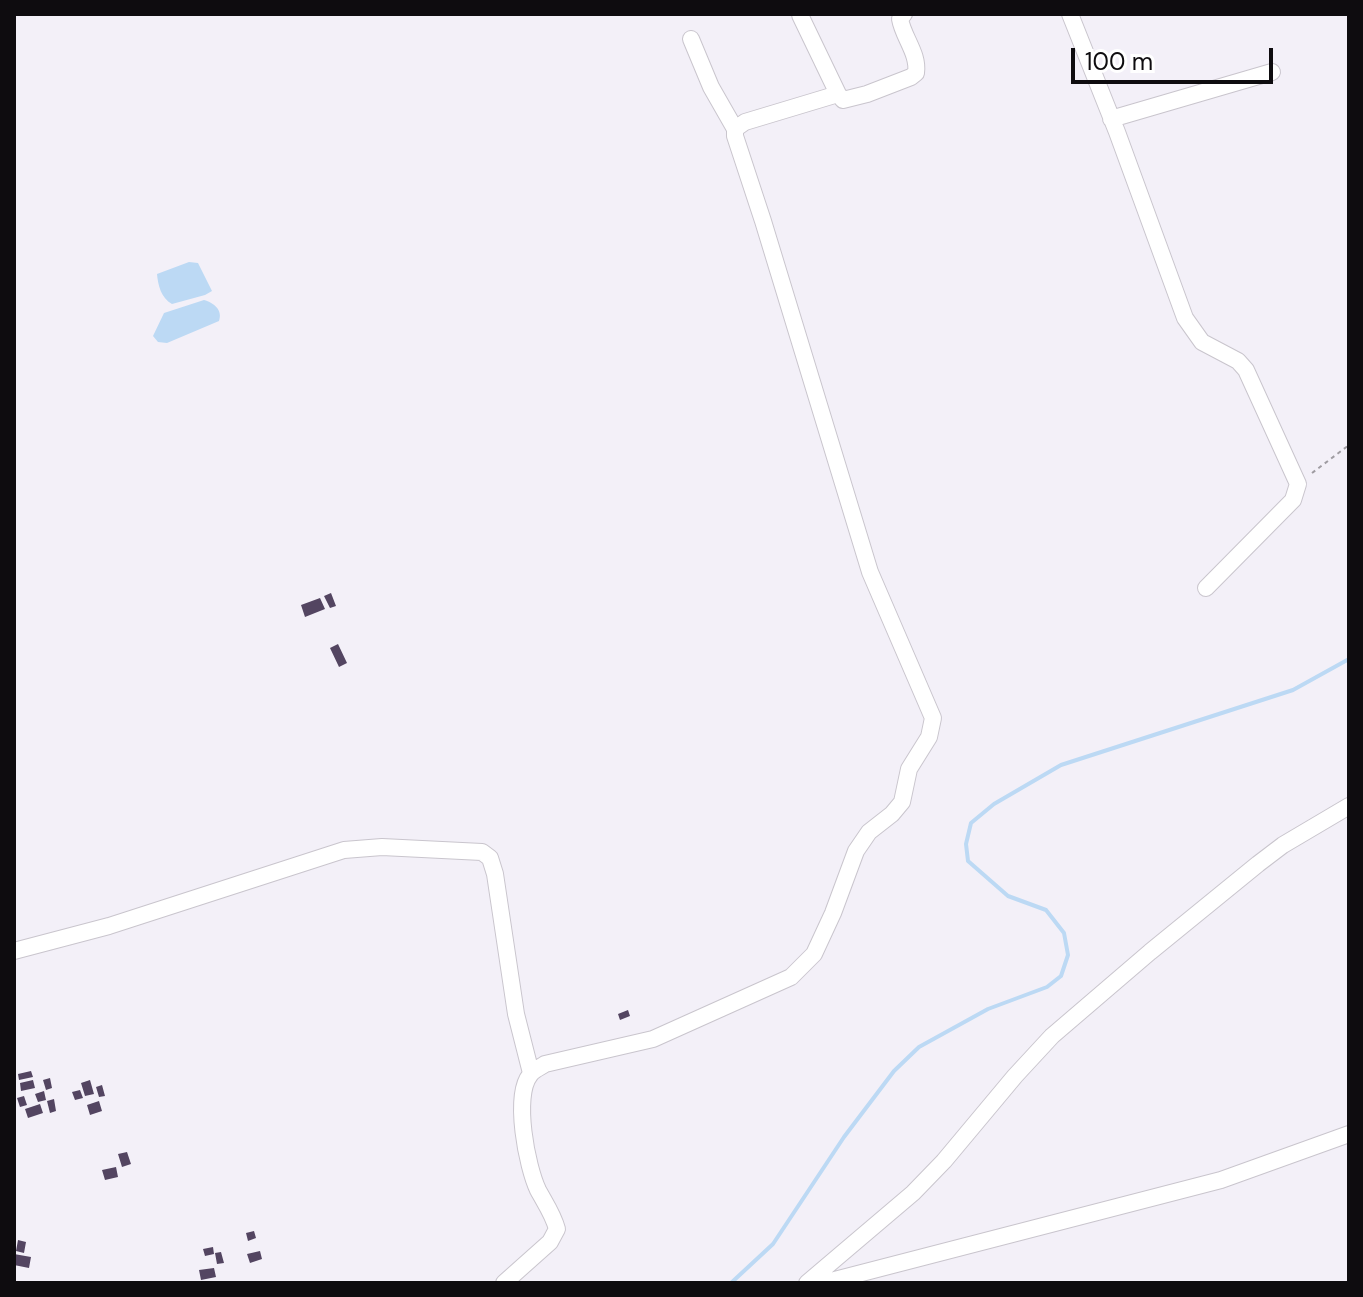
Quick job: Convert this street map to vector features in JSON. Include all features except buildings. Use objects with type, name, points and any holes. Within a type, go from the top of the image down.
[{"type":"street","points":[[800,15],[838,94],[843,100],[850,100],[916,73],[915,58],[901,26],[900,19],[904,14]]},
{"type":"street","points":[[1070,14],[1185,318],[1202,342],[1238,361],[1246,370],[1298,484],[1293,500],[1206,588]]},
{"type":"street","points":[[531,1073],[556,1061],[653,1039],[791,977],[814,954],[856,851],[869,832],[902,802],[909,769],[929,737],[933,718],[870,572],[735,129],[711,87],[691,39]]},
{"type":"street","points":[[1111,119],[1272,72]]},
{"type":"street","points":[[735,129],[745,122],[838,94]]},
{"type":"street","points":[[807,1283],[913,1193],[1052,1036],[1258,864],[1283,845],[1349,806]]},
{"type":"street","points":[[14,951],[109,926],[344,850],[382,847],[482,852],[490,858],[495,874],[516,1014],[531,1073],[526,1084],[522,1122],[528,1161],[557,1229],[550,1242],[504,1283]]},
{"type":"street","points":[[823,1283],[1221,1180],[1349,1134]]},
{"type":"path","points":[[1298,484],[1349,445]]},
{"type":"water","points":[[189,262],[198,263],[212,291],[172,304],[159,287],[157,274]]},
{"type":"water","points":[[204,300],[217,308],[219,321],[167,343],[158,342],[153,336],[164,313]]},
{"type":"waterway","points":[[731,1283],[773,1244],[844,1137],[894,1071],[919,1047],[988,1009],[1047,987],[1061,976],[1068,955],[1064,933],[1046,910],[1008,896],[968,861],[966,844],[971,823],[994,804],[1061,765],[1293,690],[1349,659]]}]
